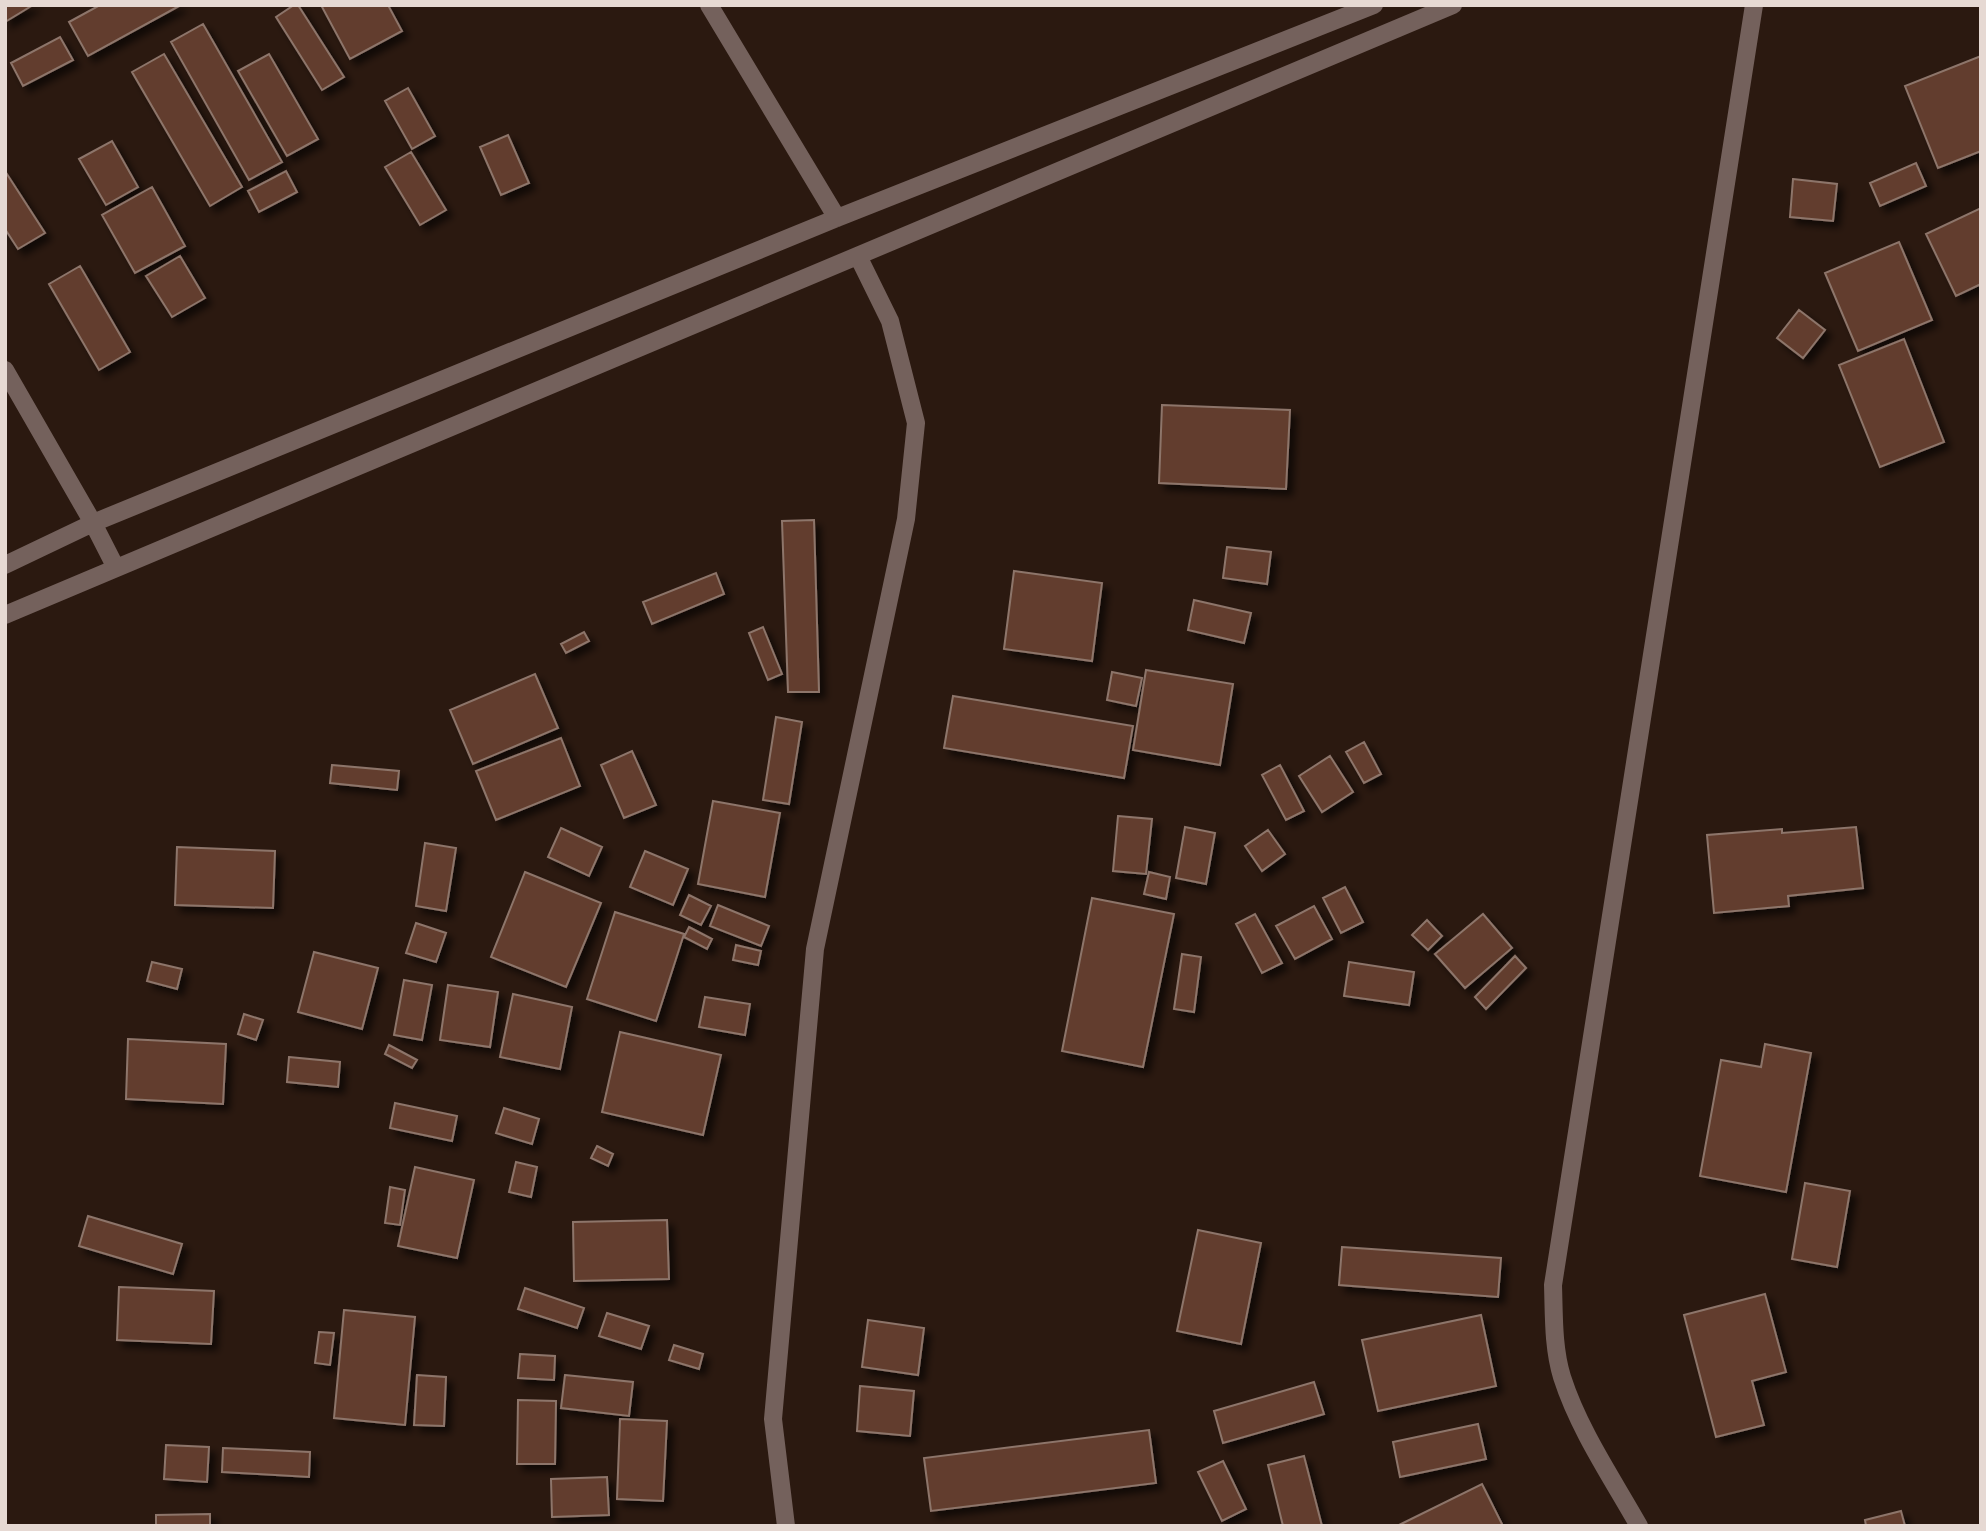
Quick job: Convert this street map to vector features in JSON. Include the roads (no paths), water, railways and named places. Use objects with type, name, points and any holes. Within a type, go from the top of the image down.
[{"type":"street","points":[[709,5],[837,218]]},
{"type":"street","points":[[5,565],[93,523],[837,218],[1374,5]]},
{"type":"street","points":[[5,615],[1453,5]]},
{"type":"street","points":[[1639,1526],[1583,1427],[1562,1375],[1554,1328],[1553,1285],[1754,5]]},
{"type":"street","points":[[786,1526],[773,1419],[815,949],[906,519],[916,423],[890,321],[858,256]]},
{"type":"street","points":[[5,370],[116,568]]}]
